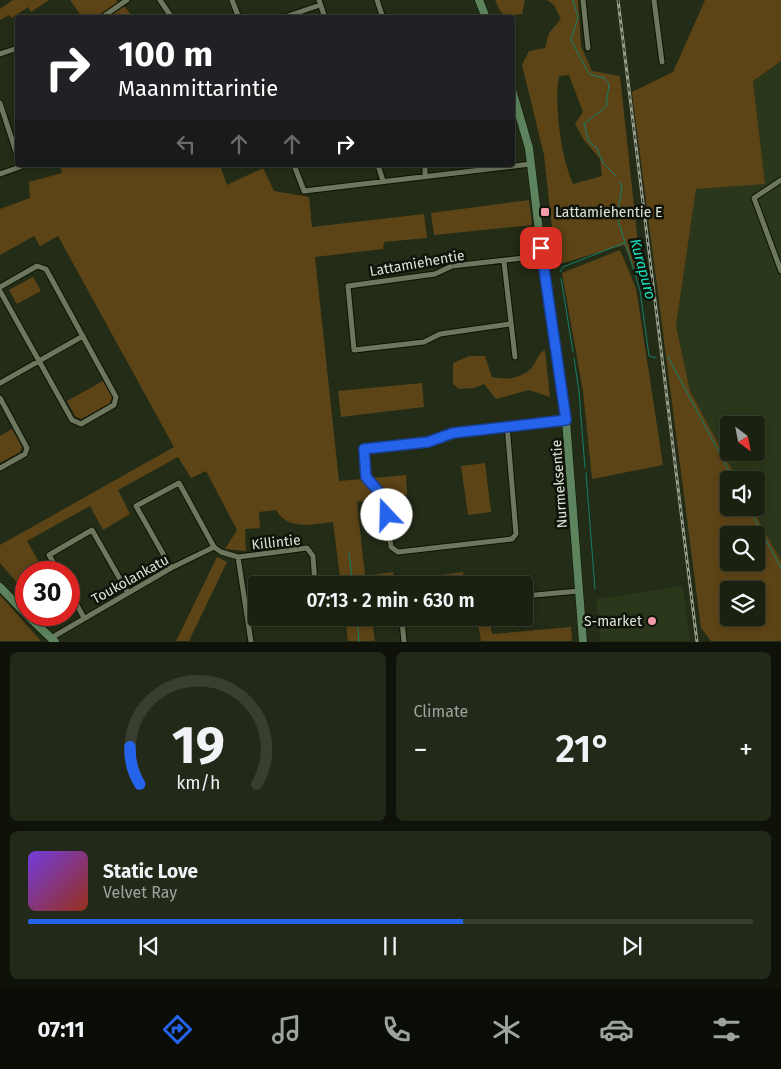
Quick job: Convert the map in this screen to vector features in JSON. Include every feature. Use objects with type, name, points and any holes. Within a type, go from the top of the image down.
[{"type":"street","points":[[105,15],[127,0]]},
{"type":"street","points":[[160,0],[170,15]]},
{"type":"street","points":[[232,0],[237,15]]},
{"type":"street","points":[[377,0],[382,15]]},
{"type":"street","points":[[479,0],[485,15]]},
{"type":"street","points":[[583,0],[588,48]]},
{"type":"street","points":[[654,0],[662,62]]},
{"type":"street","points":[[289,15],[320,2],[324,15]]},
{"type":"street","points":[[0,54],[15,49]]},
{"type":"street","name":"Nurmeksentie","points":[[515,99],[526,132],[566,420],[583,642]]},
{"type":"street","points":[[0,103],[15,149]]},
{"type":"street","points":[[515,166],[531,164]]},
{"type":"street","points":[[0,174],[18,167]]},
{"type":"street","points":[[295,167],[304,190],[504,167]]},
{"type":"street","points":[[379,167],[384,181]]},
{"type":"street","points":[[425,167],[425,176]]},
{"type":"street","points":[[781,180],[754,198],[781,271]]},
{"type":"street","name":"Lattamiehentie","points":[[510,324],[440,334],[424,342],[354,350],[348,286],[435,274],[452,266],[504,262],[542,256]]},
{"type":"street","points":[[504,262],[515,358]]},
{"type":"street","points":[[0,287],[37,266],[46,270],[116,397],[114,405],[81,424],[72,420],[0,291]]},
{"type":"street","points":[[0,383],[82,336]]},
{"type":"street","points":[[0,398],[27,448],[25,454],[0,468]]},
{"type":"street","points":[[507,426],[516,534],[512,539],[398,552],[391,547],[385,499],[366,477],[364,449],[428,442],[453,433],[507,426],[566,420]]},
{"type":"street","points":[[171,568],[136,506],[179,483],[214,547],[221,552],[238,557],[251,642]]},
{"type":"street","points":[[53,561],[49,554],[92,530],[128,593]]},
{"type":"street","name":"Toukolankatu","points":[[53,640],[84,618],[171,568],[214,547]]},
{"type":"street","name":"Killintie","points":[[238,557],[307,548],[313,556],[315,576]]},
{"type":"street","points":[[0,587],[15,602]]},
{"type":"street","points":[[533,595],[579,590]]},
{"type":"street","points":[[80,611],[84,618]]},
{"type":"street","points":[[39,626],[53,640]]},
{"type":"street","points":[[402,626],[404,642]]},
{"type":"shaded area","points":[[13,0],[49,0],[31,12],[28,7],[12,18],[9,15],[0,20],[0,9]]},
{"type":"shaded area","points":[[70,0],[116,0],[121,7],[124,6],[131,15],[81,15]]},
{"type":"shaded area","points":[[495,0],[525,0],[522,14],[507,15],[502,13]]},
{"type":"shaded area","points":[[547,0],[578,0],[581,46],[592,71],[620,76],[643,289],[624,245],[556,265],[544,155],[522,65],[529,51],[545,48],[549,33],[561,19],[554,5]],"holes":[[[569,75],[583,112],[575,124],[584,140],[600,159],[602,176],[573,184],[565,160],[558,116],[559,76]]]},
{"type":"shaded area","points":[[705,0],[781,0],[781,61],[753,81],[765,184],[696,189],[676,326],[690,391],[720,447],[720,461],[728,461],[733,471],[720,471],[720,516],[756,516],[762,526],[720,526],[720,571],[765,571],[765,532],[781,561],[781,641],[711,641],[701,628],[632,92],[673,72]]},
{"type":"shaded area","points":[[781,61],[781,561],[765,532],[765,526],[762,526],[756,516],[765,516],[765,471],[733,471],[728,461],[765,461],[765,416],[720,416],[720,447],[690,391],[676,326],[696,189],[765,183],[753,80]]},
{"type":"shaded area","points":[[60,167],[221,167],[227,185],[263,168],[274,191],[309,197],[312,227],[424,214],[427,238],[384,242],[383,249],[315,257],[339,481],[406,475],[407,495],[357,502],[365,576],[340,576],[333,522],[309,525],[294,524],[281,517],[276,510],[259,512],[260,528],[245,529],[246,551],[225,549],[237,530],[206,471],[191,478],[178,457],[118,490],[130,514],[103,530],[90,506],[27,541],[38,561],[15,561],[15,580],[0,563],[0,545],[174,447],[58,236],[40,246],[34,236],[0,255],[0,209],[30,198],[29,182],[62,173]]},
{"type":"shaded area","points":[[529,200],[532,225],[434,235],[431,213]]},
{"type":"shaded area","points":[[620,250],[636,288],[663,465],[592,479],[583,391],[562,273]]},
{"type":"shaded area","points":[[33,277],[41,291],[17,304],[9,290]]},
{"type":"shaded area","points":[[545,350],[550,397],[529,390],[496,399],[484,384],[474,388],[459,389],[453,384],[453,363],[469,356],[485,356],[492,377],[514,378],[529,370],[539,355]]},
{"type":"shaded area","points":[[103,381],[112,396],[110,403],[81,419],[75,416],[67,401]]},
{"type":"shaded area","points":[[422,383],[424,407],[341,417],[338,391]]},
{"type":"shaded area","points":[[12,429],[22,447],[20,452],[0,463],[0,436]]},
{"type":"shaded area","points":[[485,463],[491,512],[468,515],[461,466]]},
{"type":"shaded area","points":[[217,557],[227,562],[189,641],[176,641]]},
{"type":"shaded area","points":[[393,572],[394,576],[365,576]]},
{"type":"shaded area","points":[[463,572],[463,576],[433,576]]},
{"type":"shaded area","points":[[683,586],[690,641],[600,641],[596,599]]},
{"type":"shaded area","points":[[0,595],[15,612],[15,626],[28,626],[41,641],[0,641]]},
{"type":"shaded area","points":[[346,626],[373,626],[375,641],[348,641]]},
{"type":"shaded area","points":[[478,626],[490,626],[492,634],[571,627],[572,641],[481,641]]},
{"type":"waterway","points":[[573,0],[578,17],[571,40],[589,74],[604,78],[609,84],[606,107],[584,124],[589,142],[597,148],[603,163],[616,176]]},
{"type":"waterway","name":"Kurapuro","points":[[620,182],[622,187],[617,217],[640,290],[649,356],[656,358]]},
{"type":"waterway","points":[[560,272],[563,267],[624,243]]},
{"type":"waterway","points":[[561,278],[573,352]]},
{"type":"waterway","points":[[668,357],[729,471]]},
{"type":"waterway","points":[[574,358],[579,392],[585,468]]},
{"type":"waterway","points":[[586,473],[595,589]]},
{"type":"waterway","points":[[753,516],[781,568]]},
{"type":"waterway","points":[[349,553],[352,576]]},
{"type":"waterway","points":[[358,626],[359,642]]},
{"type":"railway","points":[[618,0],[697,642]]},
{"type":"place","name":"Lattamiehentie E","points":[[545,212]]},
{"type":"place","name":"S-market","points":[[652,621]]},
{"type":"route","points":[[387,515],[385,499],[376,491],[366,477],[364,449],[428,442],[453,433],[566,420],[541,248]]}]
